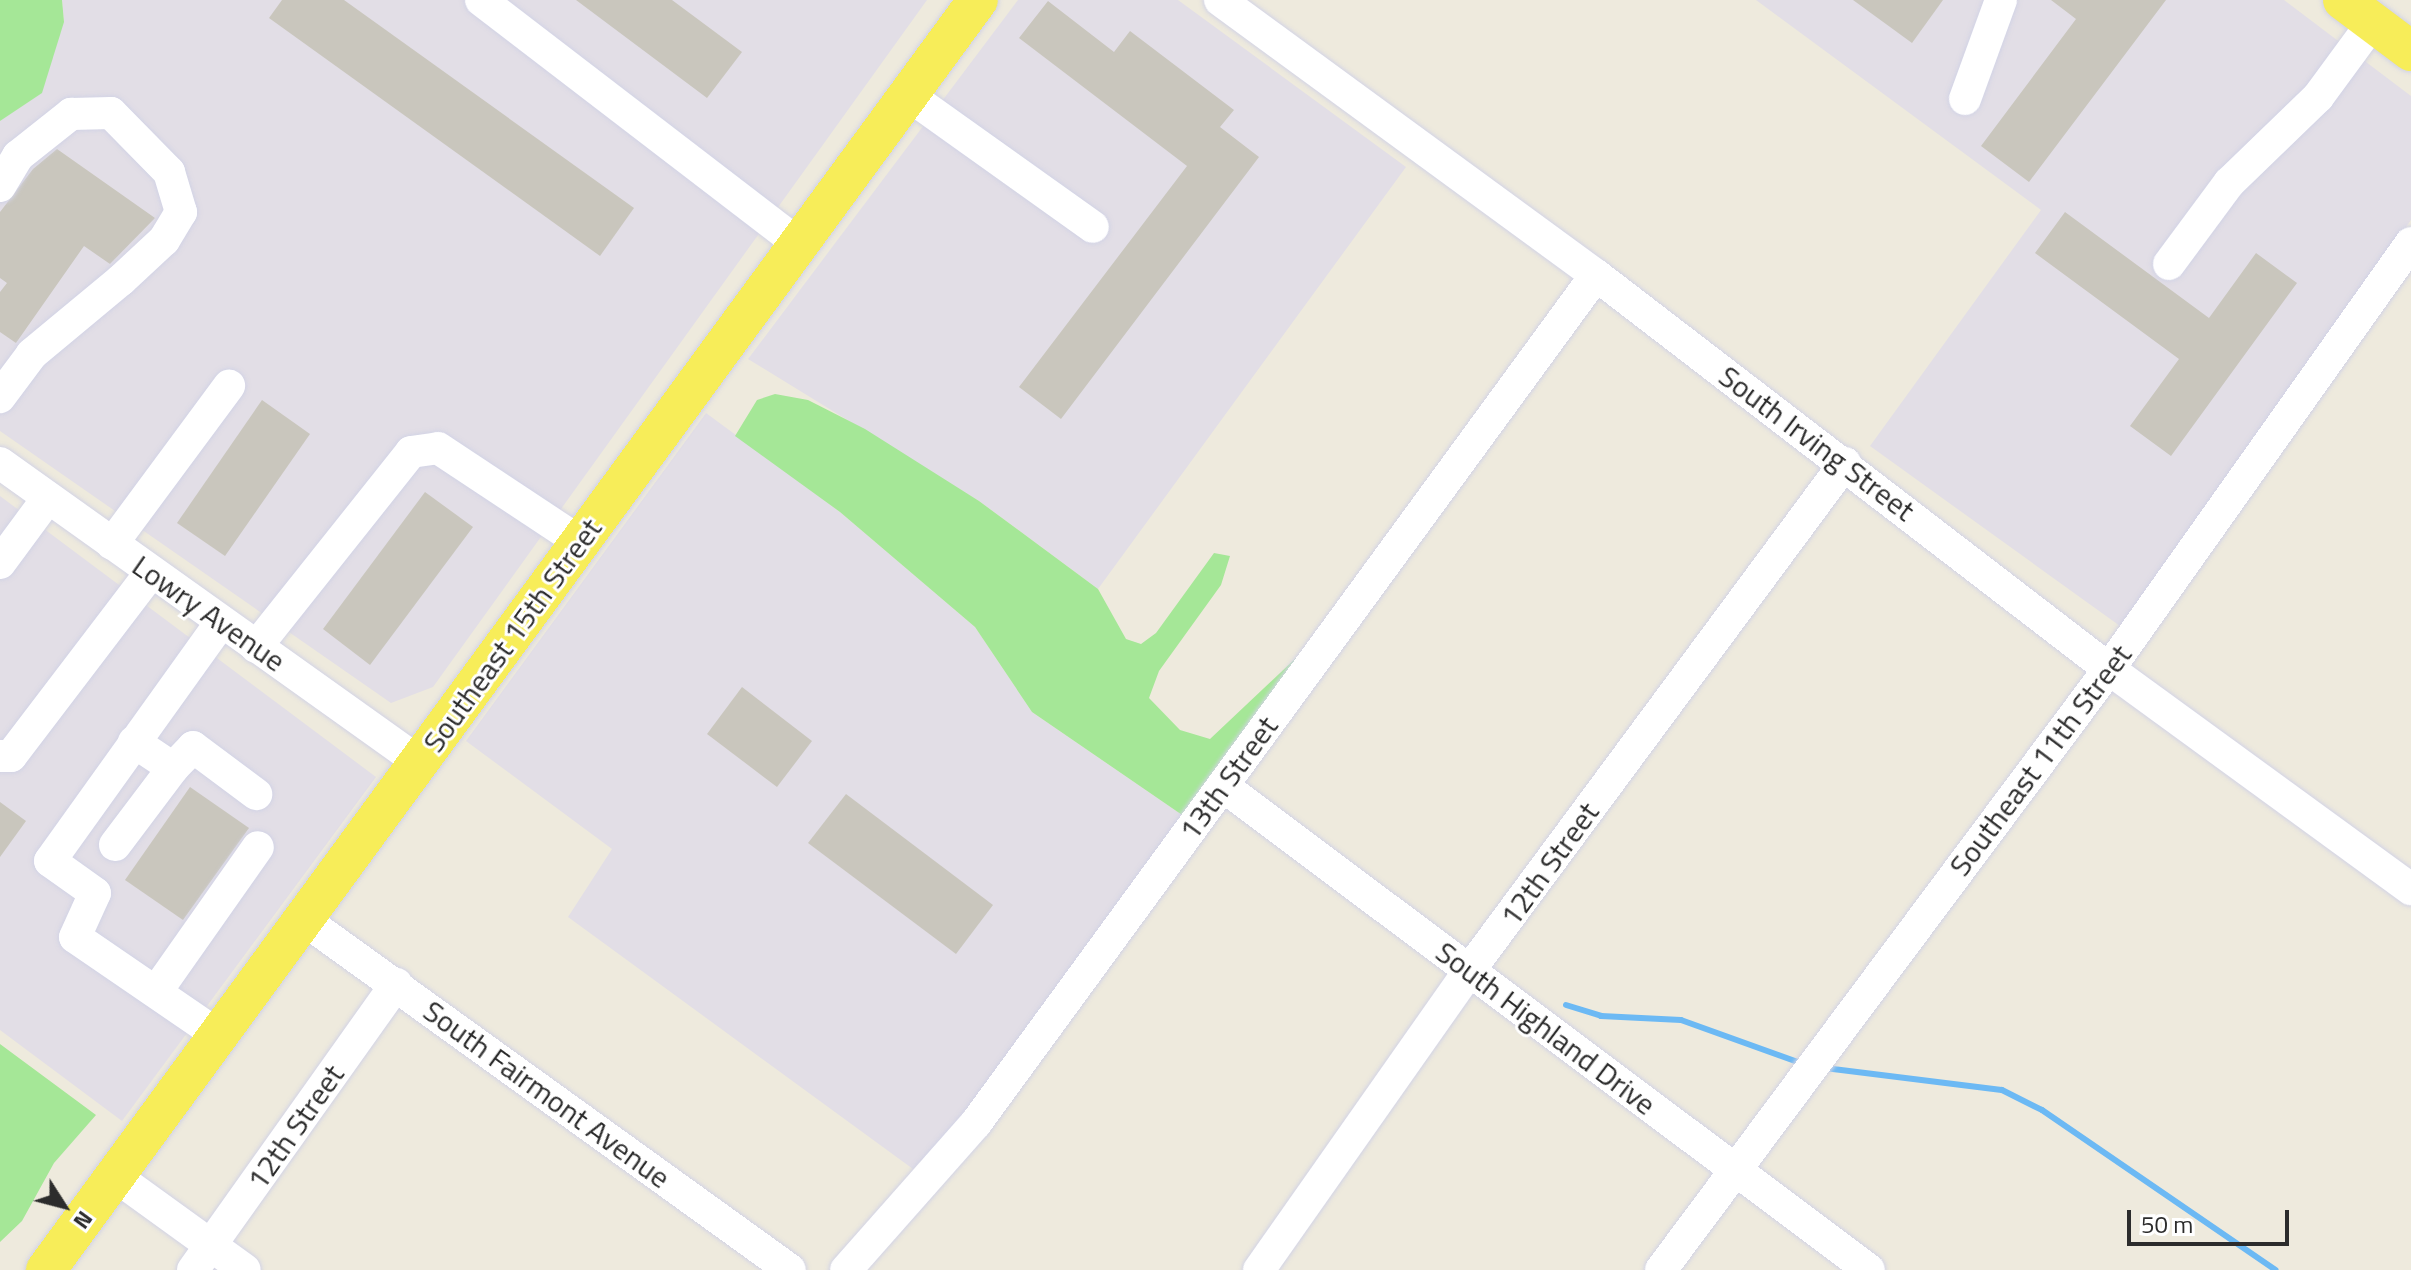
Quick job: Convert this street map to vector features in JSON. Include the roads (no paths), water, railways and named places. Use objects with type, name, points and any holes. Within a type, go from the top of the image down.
[{"type":"main road","name":"Southeast 15th Street","points":[[46,1270],[978,0]]},
{"type":"street","points":[[481,0],[799,244]]},
{"type":"street","name":"South Irving Street","points":[[1220,0],[1596,275],[1845,463],[2109,669],[2411,889]]},
{"type":"street","points":[[1965,99],[2001,0]]},
{"type":"street","points":[[2169,264],[2229,183],[2387,27]]},
{"type":"street","points":[[908,95],[1093,227]]},
{"type":"street","points":[[0,186],[18,156],[71,114],[111,113],[169,172],[181,212],[164,240],[32,354],[0,397]]},
{"type":"street","name":"Southeast 11th Street","points":[[1661,1270],[2109,669],[2411,243]]},
{"type":"street","name":"13th Street","points":[[846,1270],[976,1123],[1596,275]]},
{"type":"street","points":[[112,544],[229,386]]},
{"type":"street","points":[[256,647],[411,452],[438,448],[580,542]]},
{"type":"street","name":"Lowry Avenue","points":[[0,463],[419,762]]},
{"type":"street","name":"12th Street","points":[[1259,1270],[1469,971],[1845,463]]},
{"type":"street","points":[[0,563],[48,498]]},
{"type":"street","points":[[0,756],[11,756],[151,572]]},
{"type":"street","points":[[218,1035],[75,937],[95,893],[50,861],[221,622]]},
{"type":"street","points":[[134,742],[173,768]]},
{"type":"street","points":[[115,845],[173,768],[193,747],[256,794]]},
{"type":"street","name":"South Highland Drive","points":[[1223,786],[1869,1270]]},
{"type":"street","points":[[156,992],[258,847]]},
{"type":"street","name":"South Fairmont Avenue","points":[[303,919],[790,1270]]},
{"type":"street","name":"12th Street","points":[[202,1258],[396,984]]},
{"type":"street","points":[[115,1176],[202,1258],[245,1270]]},
{"type":"waterway","points":[[1566,1005],[1601,1016],[1681,1020],[1803,1064]]},
{"type":"waterway","points":[[1825,1068],[2002,1090],[2042,1110],[2276,1270]]}]
